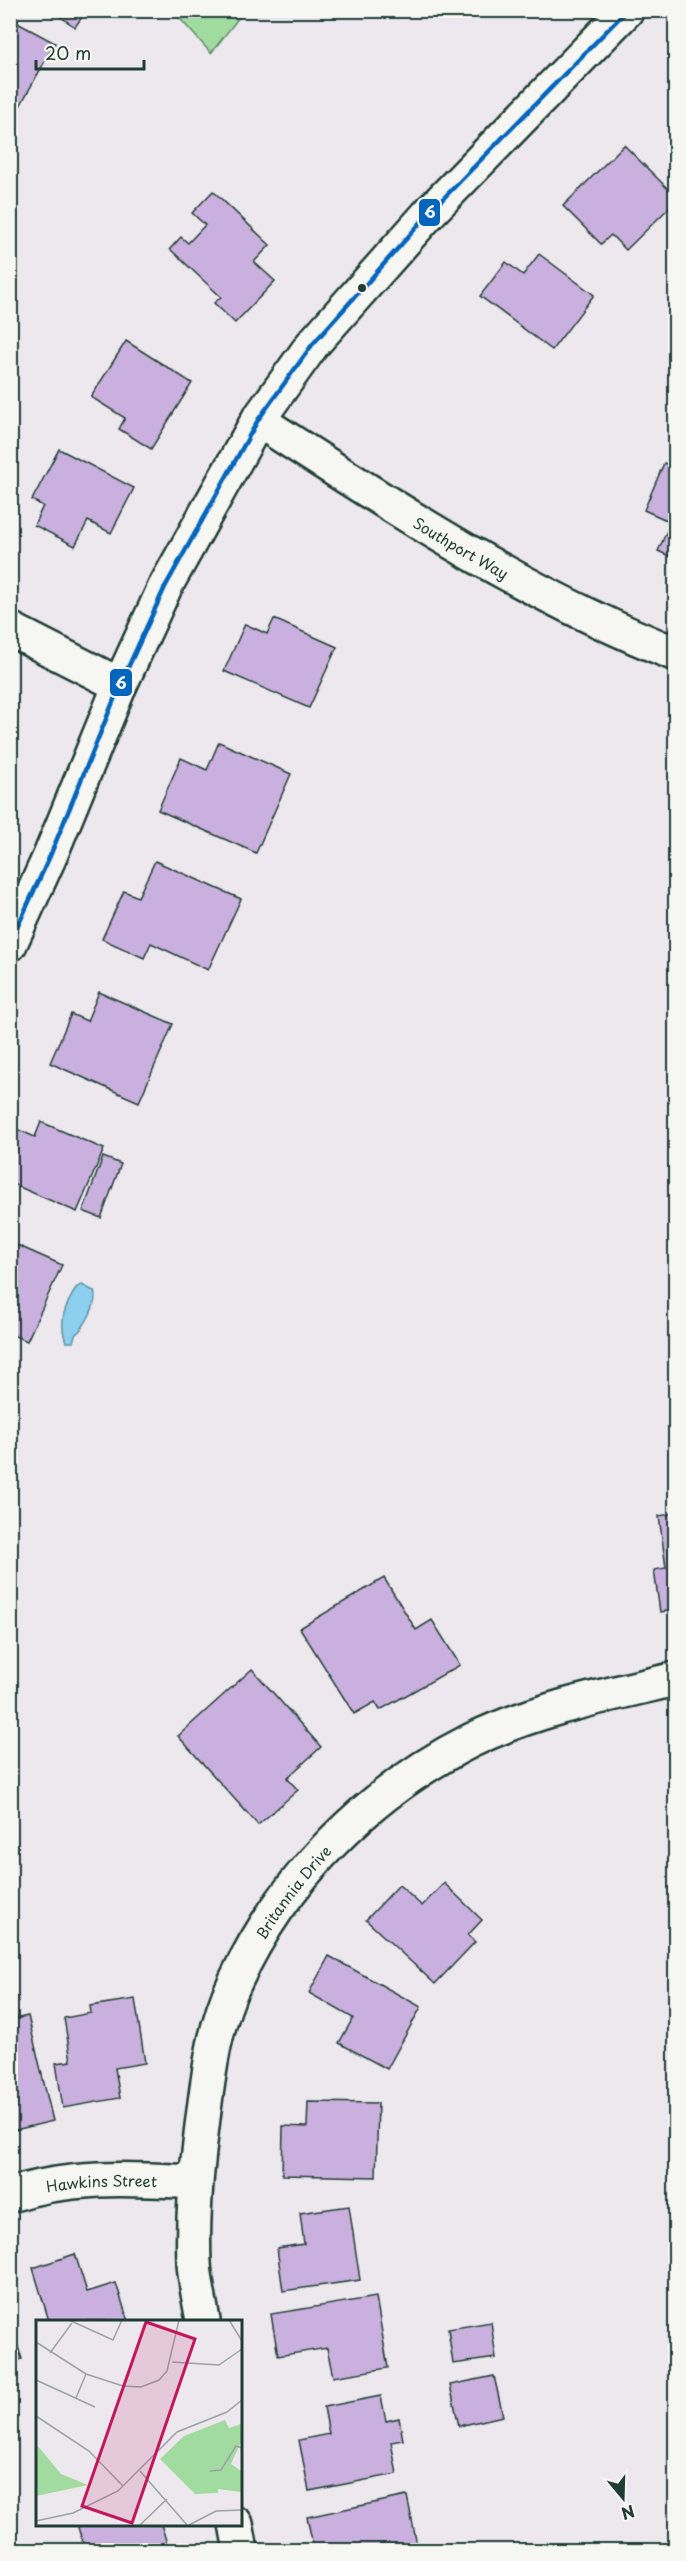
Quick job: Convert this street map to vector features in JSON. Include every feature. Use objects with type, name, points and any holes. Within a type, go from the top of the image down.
[{"type":"street","points":[[10,944],[55,846],[120,685],[165,587],[258,420],[312,345],[431,211],[627,10]]},
{"type":"street","name":"Southport Way","points":[[258,420],[440,537],[609,628],[675,654]]},
{"type":"street","points":[[10,629],[120,685]]},
{"type":"street","name":"Britannia Drive","points":[[203,2320],[194,2265],[195,2182],[211,2051],[234,1982],[282,1901],[346,1826],[405,1781],[472,1740],[549,1709],[675,1679]]},
{"type":"street","name":"Hawkins Street","points":[[10,2195],[68,2181],[110,2179],[195,2182]]},
{"type":"street","points":[[236,2525],[241,2550]]},
{"type":"green space","points":[[173,11],[244,11],[211,53]]},
{"type":"water","points":[[82,1285],[94,1291],[94,1302],[90,1315],[75,1335],[73,1342],[66,1342],[63,1327],[64,1313],[77,1287]]},
{"type":"building","points":[[51,10],[87,10],[75,27]]},
{"type":"building","points":[[10,19],[55,43],[20,106],[10,101]]},
{"type":"building","points":[[624,145],[676,197],[676,201],[626,250],[611,235],[601,244],[563,206]]},
{"type":"building","points":[[213,191],[270,245],[254,262],[275,281],[235,323],[214,303],[221,297],[170,249],[181,237],[188,243],[205,225],[192,213]]},
{"type":"building","points":[[539,254],[594,295],[552,350],[480,296],[506,262],[523,275]]},
{"type":"building","points":[[126,341],[192,383],[151,449],[119,429],[125,418],[91,397]]},
{"type":"building","points":[[59,449],[134,488],[111,533],[88,521],[75,546],[34,525],[43,506],[32,500]]},
{"type":"building","points":[[664,463],[676,468],[676,559],[658,551],[671,522],[644,510]]},
{"type":"building","points":[[274,619],[337,647],[309,708],[224,671],[245,624],[267,634]]},
{"type":"building","points":[[219,742],[291,774],[256,853],[158,810],[181,758],[207,770]]},
{"type":"building","points":[[155,861],[241,899],[208,970],[151,943],[144,958],[102,939],[124,891],[138,897]]},
{"type":"building","points":[[99,992],[173,1024],[139,1102],[50,1063],[71,1014],[87,1021]]},
{"type":"building","points":[[41,1122],[104,1149],[77,1212],[10,1183],[10,1135],[14,1128],[35,1137]]},
{"type":"building","points":[[103,1157],[121,1164],[101,1218],[83,1211]]},
{"type":"building","points":[[10,1242],[62,1265],[27,1341],[10,1334]]},
{"type":"building","points":[[676,1513],[676,1610],[660,1612],[654,1570],[666,1568],[659,1516]]},
{"type":"building","points":[[384,1578],[416,1630],[432,1620],[460,1665],[380,1710],[375,1702],[354,1714],[300,1628]]},
{"type":"building","points":[[252,1669],[321,1747],[287,1778],[298,1790],[258,1825],[178,1736]]},
{"type":"building","points":[[444,1883],[482,1920],[468,1935],[475,1942],[435,1984],[366,1920],[399,1885],[422,1906]]},
{"type":"building","points":[[329,1956],[421,2007],[387,2069],[339,2043],[353,2018],[309,1993]]},
{"type":"building","points":[[135,1999],[145,2063],[115,2068],[120,2098],[63,2108],[56,2063],[71,2061],[64,2018],[91,2013],[90,2006]]},
{"type":"building","points":[[28,2016],[53,2121],[11,2131],[10,2020]]},
{"type":"building","points":[[308,2102],[378,2103],[376,2177],[282,2175],[283,2126],[307,2127]]},
{"type":"building","points":[[349,2206],[360,2280],[283,2291],[277,2248],[304,2244],[300,2213]]},
{"type":"building","points":[[75,2254],[87,2292],[116,2283],[128,2320],[49,2320],[33,2268]]},
{"type":"building","points":[[376,2297],[388,2368],[333,2377],[327,2348],[278,2356],[271,2314]]},
{"type":"building","points":[[491,2322],[496,2358],[453,2364],[448,2329]]},
{"type":"building","points":[[10,2323],[22,2359],[10,2363]]},
{"type":"building","points":[[494,2376],[503,2416],[459,2426],[450,2385]]},
{"type":"building","points":[[381,2396],[386,2421],[399,2418],[403,2440],[391,2442],[397,2474],[309,2491],[299,2440],[329,2434],[324,2407]]},
{"type":"building","points":[[407,2496],[418,2550],[364,2550],[363,2547],[347,2550],[314,2550],[307,2517]]},
{"type":"building","points":[[77,2525],[161,2525],[169,2550],[85,2550]]},
{"type":"transit line","name":"6","points":[[10,943],[50,856],[120,685],[165,587],[258,420],[312,345],[431,211],[627,10]]}]
